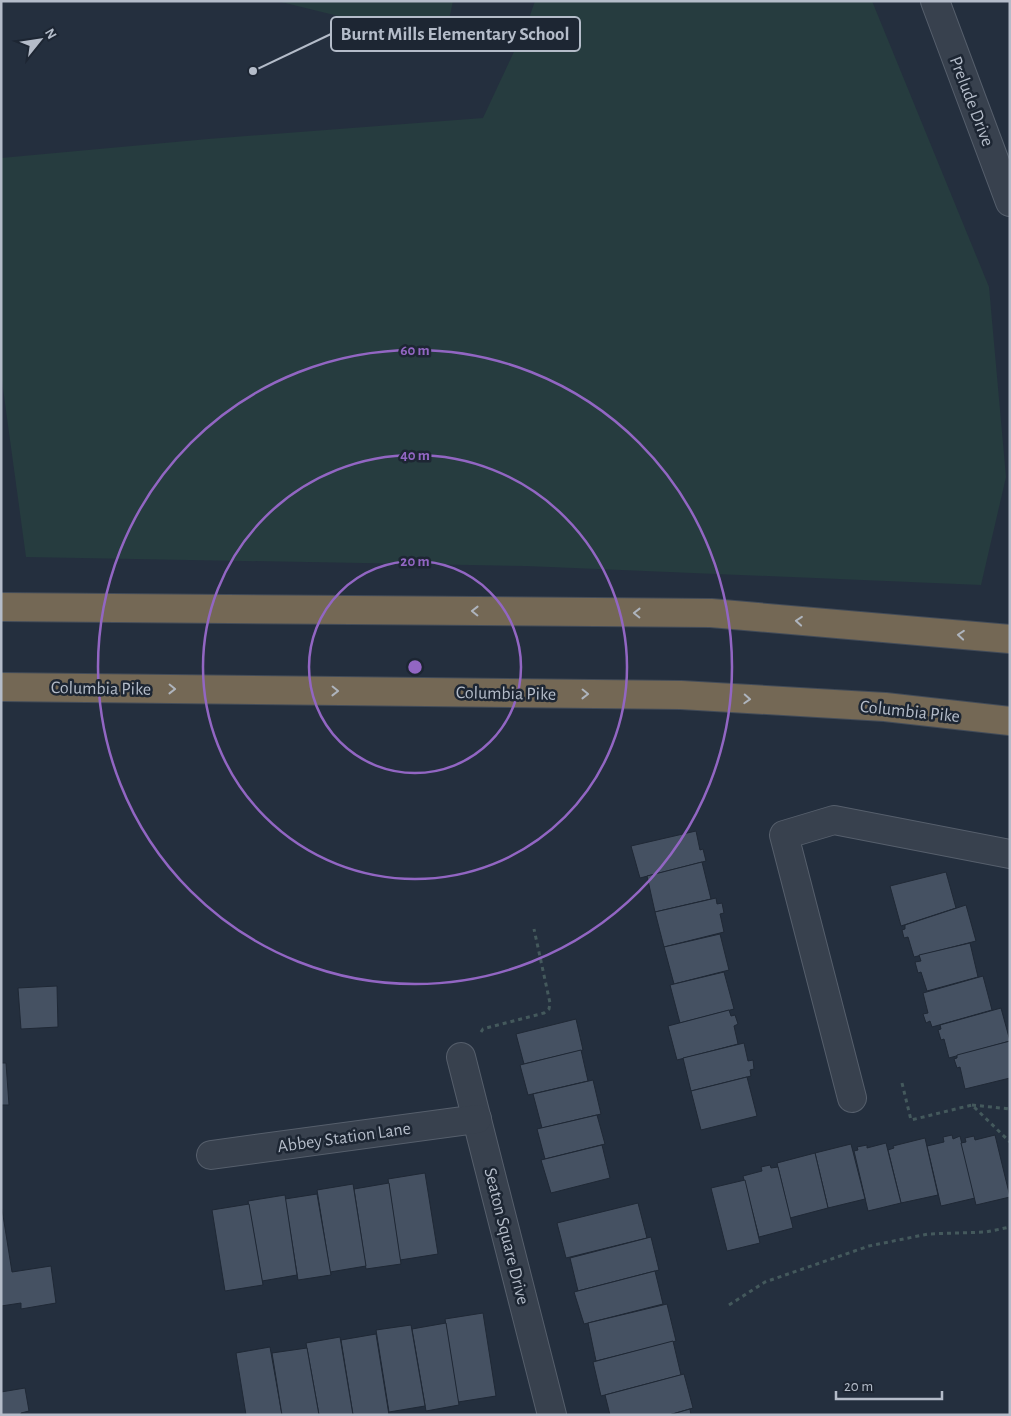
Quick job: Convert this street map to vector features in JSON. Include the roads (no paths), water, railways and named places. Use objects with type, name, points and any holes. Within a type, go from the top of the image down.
[{"type":"highway","points":[[1,607],[711,613],[1010,639]]},
{"type":"highway","name":"Columbia Pike","points":[[1,687],[681,695],[885,707],[1010,721]]},
{"type":"street","name":"Prelude Drive","points":[[935,1],[1002,160],[1010,202]]},
{"type":"street","points":[[852,1098],[784,835],[834,820],[1010,854]]},
{"type":"street","name":"Seaton Square Drive","points":[[461,1057],[552,1415]]},
{"type":"street","name":"Abbey Station Lane","points":[[211,1155],[477,1119]]},
{"type":"place","name":"Burnt Mills Elementary School","points":[[253,71]]}]
